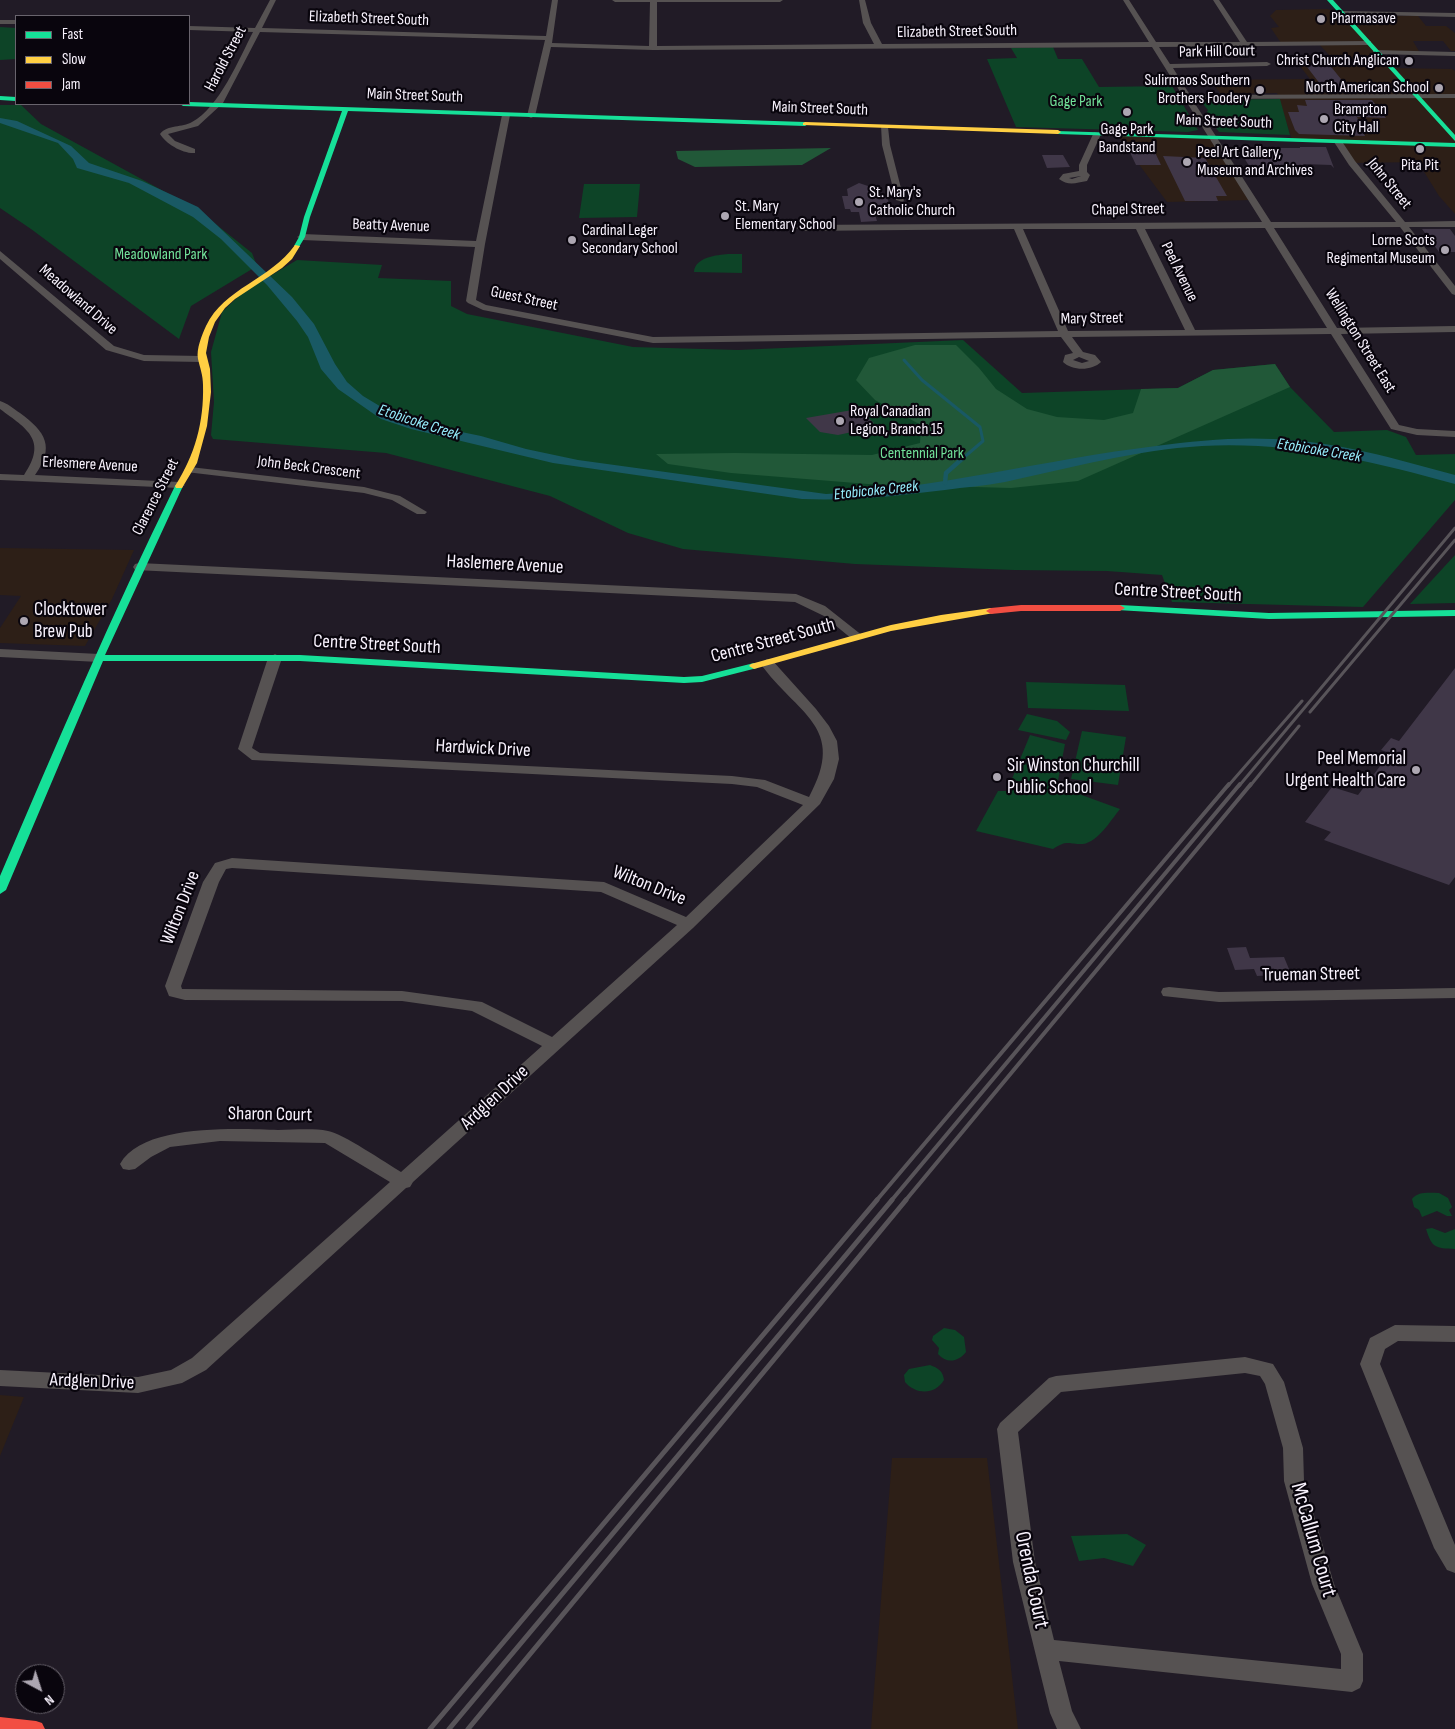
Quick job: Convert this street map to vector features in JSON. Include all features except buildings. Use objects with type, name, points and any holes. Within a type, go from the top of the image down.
[{"type":"street","name":"Harold Street","points":[[192,151],[174,143],[165,137],[164,134],[195,124],[217,105],[273,0]]},
{"type":"street","points":[[531,116],[548,42],[554,0]]},
{"type":"street","points":[[615,0],[780,0]]},
{"type":"street","points":[[653,48],[654,0]]},
{"type":"street","points":[[862,0],[867,23],[879,46]]},
{"type":"street","name":"Wellington Street East","points":[[1126,0],[1395,427],[1402,430],[1455,434]]},
{"type":"street","points":[[1216,0],[1245,44]]},
{"type":"street","points":[[1330,0],[1455,139]]},
{"type":"street","points":[[1342,12],[1455,15]]},
{"type":"street","points":[[0,22],[15,22]]},
{"type":"street","name":"Elizabeth Street South","points":[[190,28],[653,48],[1368,42]]},
{"type":"street","points":[[1376,52],[1455,54]]},
{"type":"street","name":"Park Hill Court","points":[[1168,66],[1266,64]]},
{"type":"street","points":[[1188,97],[1455,96]]},
{"type":"street","points":[[0,98],[15,99]]},
{"type":"street","name":"Main Street South","points":[[190,104],[1455,145]]},
{"type":"street","name":"Clarence Street","points":[[0,890],[98,658],[139,567],[179,485],[190,470],[200,441],[207,400],[205,366],[202,359],[214,317],[231,300],[252,284],[278,270],[293,254],[302,238],[307,217],[345,110]]},
{"type":"street","name":"Guest Street","points":[[506,115],[480,244],[471,301],[484,307],[653,340],[729,339]]},
{"type":"street","points":[[884,127],[886,145],[892,160],[900,200]]},
{"type":"street","points":[[1083,173],[1083,165],[1097,134]]},
{"type":"street","name":"John Street","points":[[1338,142],[1352,163],[1455,292]]},
{"type":"street","name":"Chapel Street","points":[[801,228],[1455,224]]},
{"type":"street","name":"Peel Avenue","points":[[1139,225],[1192,333]]},
{"type":"street","points":[[1017,227],[1064,334],[1079,354]]},
{"type":"street","name":"Beatty Avenue","points":[[302,238],[480,244]]},
{"type":"street","name":"Meadowland Drive","points":[[0,254],[110,348],[123,355],[202,359]]},
{"type":"street","name":"Mary Street","points":[[729,339],[1455,329]]},
{"type":"street","points":[[0,404],[26,423],[40,439],[43,448],[34,469],[27,479]]},
{"type":"street","name":"John Beck Crescent","points":[[190,470],[364,490],[396,498],[420,512]]},
{"type":"street","name":"Erlesmere Avenue","points":[[0,477],[179,485]]},
{"type":"street","name":"Haslemere Avenue","points":[[139,567],[796,598],[809,602],[823,610],[858,636]]},
{"type":"street","name":"Centre Street South","points":[[98,658],[275,658],[605,674],[684,680],[702,679],[767,663],[858,636],[954,615],[1052,607],[1108,607],[1269,616],[1455,613]]},
{"type":"street","points":[[0,653],[98,658]]},
{"type":"street","name":"Hardwick Drive","points":[[275,658],[246,749],[257,756],[732,780],[760,783],[813,804]]},
{"type":"street","name":"Ardglen Drive","points":[[0,1378],[138,1385],[175,1377],[199,1364],[404,1182],[688,924],[813,804],[824,788],[831,770],[833,752],[827,734],[819,721],[767,663]]},
{"type":"street","name":"Wilton Drive","points":[[553,1046],[476,1006],[402,996],[185,995],[175,992],[173,986],[211,882],[220,866],[232,863],[604,887],[688,924]]},
{"type":"street","name":"Trueman Street","points":[[1169,992],[1219,997],[1455,993]]},
{"type":"street","name":"Sharon Court","points":[[129,1164],[145,1152],[167,1141],[220,1135],[328,1137],[404,1182]]},
{"type":"street","points":[[1455,1334],[1395,1333],[1378,1344],[1370,1364],[1446,1548],[1455,1564]]},
{"type":"street","name":"McCallum Court","points":[[1007,1428],[1056,1384],[1245,1365],[1266,1370],[1274,1382],[1293,1448],[1294,1481],[1323,1584],[1352,1654],[1352,1681],[1046,1649]]},
{"type":"street","name":"Orenda Court","points":[[1007,1428],[1024,1562],[1061,1713],[1069,1729]]},
{"type":"street","points":[[0,1725],[36,1729]]},
{"type":"shaded area","points":[[1327,9],[1357,15],[1418,16],[1426,26],[1446,26],[1455,33],[1455,51],[1451,51],[1443,41],[1413,41],[1420,53],[1377,52],[1390,68],[1452,69],[1455,71],[1455,214],[1439,196],[1418,162],[1352,163],[1338,142],[1292,140],[1277,93],[1221,94],[1210,80],[1310,79],[1293,57],[1330,56],[1318,43],[1281,43],[1271,28],[1279,27],[1270,16],[1276,10]]},
{"type":"shaded area","points":[[1117,135],[1213,138],[1252,200],[1167,202]]},
{"type":"shaded area","points":[[0,548],[134,550],[112,599],[85,646],[0,643],[0,628],[21,596],[0,595]]},
{"type":"shaded area","points":[[0,1395],[24,1397],[0,1456]]},
{"type":"shaded area","points":[[892,1458],[987,1458],[1018,1729],[871,1729]]},
{"type":"green space","points":[[0,27],[15,28],[15,59],[0,60]]},
{"type":"green space","name":"Gage Park","points":[[1053,47],[1058,59],[1082,59],[1099,87],[1172,86],[1198,130],[1188,132],[1016,127],[987,59],[1017,58],[1011,48]]},
{"type":"green space","points":[[1280,99],[1290,135],[1219,132],[1206,114],[1208,110],[1203,104],[1207,100]]},
{"type":"green space","name":"Meadowland Park","points":[[0,105],[21,105],[41,124],[198,210],[252,253],[257,266],[191,306],[179,339],[0,208]]},
{"type":"green space","points":[[831,148],[802,165],[695,167],[678,159],[676,151]]},
{"type":"green space","points":[[584,184],[640,184],[637,217],[579,218]]},
{"type":"green space","points":[[728,254],[742,254],[742,273],[694,272],[695,267],[702,260]]},
{"type":"green space","name":"Centennial Park","points":[[297,260],[382,265],[378,278],[451,281],[451,306],[467,314],[633,347],[738,350],[963,340],[1022,393],[1178,388],[1213,370],[1275,364],[1290,387],[1334,432],[1387,430],[1406,437],[1416,455],[1455,454],[1455,500],[1363,607],[1172,602],[1162,575],[1107,571],[1014,570],[855,564],[683,549],[628,533],[550,496],[386,453],[213,439],[211,435],[214,402],[211,352],[222,312],[243,292]]},
{"type":"green space","points":[[915,345],[956,345],[979,368],[996,389],[1027,409],[1057,417],[1104,420],[1133,413],[1141,389],[1178,388],[1213,370],[1275,364],[1290,387],[1078,481],[1011,488],[868,484],[731,473],[668,464],[656,454],[872,455],[920,443],[921,425],[875,400],[856,380],[869,358]]},
{"type":"green space","points":[[1455,555],[1455,603],[1410,604]]},
{"type":"green space","points":[[1026,682],[1125,685],[1129,711],[1028,708]]},
{"type":"green space","points":[[1027,714],[1057,721],[1070,732],[1066,740],[1018,730]]},
{"type":"green space","points":[[1082,731],[1126,737],[1118,785],[1071,779]]},
{"type":"green space","points":[[1030,735],[1065,744],[1057,786],[1120,809],[1104,830],[1089,842],[1083,844],[1065,843],[1053,849],[976,831],[998,791],[1007,791]]},
{"type":"green space","points":[[1439,1193],[1448,1198],[1452,1207],[1449,1210],[1452,1216],[1447,1216],[1437,1211],[1422,1217],[1419,1210],[1414,1207],[1412,1199],[1421,1194]]},
{"type":"green space","points":[[1432,1228],[1445,1233],[1455,1229],[1455,1249],[1435,1246],[1430,1240],[1426,1229]]},
{"type":"green space","points":[[944,1328],[955,1330],[964,1337],[966,1352],[956,1360],[941,1357],[938,1354],[939,1348],[932,1340],[933,1336]]},
{"type":"green space","points":[[930,1365],[940,1370],[943,1374],[944,1380],[936,1388],[925,1392],[914,1389],[905,1382],[904,1375],[909,1369]]},
{"type":"green space","points":[[1127,1534],[1146,1545],[1133,1566],[1104,1558],[1079,1561],[1071,1536]]},
{"type":"water","points":[[0,118],[17,121],[71,146],[89,163],[142,181],[198,207],[292,297],[314,324],[335,364],[347,382],[363,396],[393,414],[437,427],[578,460],[826,494],[909,486],[1156,446],[1244,439],[1296,440],[1342,447],[1455,475],[1455,484],[1330,454],[1234,445],[1153,451],[1005,482],[982,485],[874,498],[802,499],[553,463],[411,429],[381,419],[338,389],[321,369],[308,337],[267,285],[221,239],[193,217],[129,183],[77,168],[73,159],[58,143],[0,123]]},
{"type":"waterway","name":"Etobicoke Creek","points":[[904,360],[922,380],[980,427],[983,441],[962,459]]},
{"type":"waterway","name":"Etobicoke Creek","points":[[945,483],[946,473],[963,458]]},
{"type":"railway","points":[[1239,786],[1455,528]]},
{"type":"railway","points":[[1310,712],[1455,540]]},
{"type":"railway","points":[[1228,786],[1302,701]]},
{"type":"railway","points":[[1250,786],[1299,726]]},
{"type":"railway","points":[[876,1201],[1229,784]]},
{"type":"railway","points":[[891,1201],[1240,784]]},
{"type":"railway","points":[[905,1201],[1251,784]]},
{"type":"railway","points":[[430,1729],[877,1200]]},
{"type":"railway","points":[[449,1729],[892,1200]]},
{"type":"railway","points":[[468,1729],[906,1200]]},
{"type":"traffic: fast","points":[[1330,0],[1455,139]]},
{"type":"traffic: fast","points":[[0,98],[15,99]]},
{"type":"traffic: fast","points":[[190,104],[805,124]]},
{"type":"traffic: fast","points":[[297,246],[302,237],[307,217],[345,110]]},
{"type":"traffic: fast","points":[[1058,132],[1455,145]]},
{"type":"traffic: fast","points":[[0,890],[109,636],[179,486]]},
{"type":"traffic: fast","points":[[1120,608],[1269,616],[1455,613]]},
{"type":"traffic: fast","points":[[99,658],[300,658],[684,680],[702,679],[754,666]]},
{"type":"traffic: slow","points":[[805,124],[1058,132]]},
{"type":"traffic: slow","points":[[179,486],[193,463],[203,426],[207,392],[206,369],[202,353],[205,337],[211,322],[233,298],[279,267],[289,258],[297,246]]},
{"type":"traffic: slow","points":[[754,666],[891,628],[991,611]]},
{"type":"traffic: jam","points":[[991,611],[1021,608],[1120,608]]},
{"type":"traffic: jam","points":[[0,1725],[36,1729]]},
{"type":"place","name":"Pharmasave","points":[[1321,19]]},
{"type":"place","name":"Christ Church Anglican","points":[[1409,61]]},
{"type":"place","name":"North American School","points":[[1439,88]]},
{"type":"place","name":"Sulirmaos Southern Brothers Foodery","points":[[1260,90]]},
{"type":"place","name":"Gage Park Bandstand","points":[[1127,112]]},
{"type":"place","name":"Brampton City Hall","points":[[1324,119]]},
{"type":"place","name":"Pita Pit","points":[[1420,149]]},
{"type":"place","name":"Peel Art Gallery, Museum and Archives","points":[[1187,162]]},
{"type":"place","name":"St. Mary's Catholic Church","points":[[859,202]]},
{"type":"place","name":"St. Mary Elementary School","points":[[725,216]]},
{"type":"place","name":"Cardinal Leger Secondary School","points":[[572,240]]},
{"type":"place","name":"Lorne Scots Regimental Museum","points":[[1445,250]]},
{"type":"place","name":"Royal Canadian Legion, Branch 15","points":[[840,421]]},
{"type":"place","name":"Clocktower Brew Pub","points":[[24,621]]},
{"type":"place","name":"Peel Memorial Urgent Health Care","points":[[1416,770]]},
{"type":"place","name":"Sir Winston Churchill Public School","points":[[997,777]]}]
